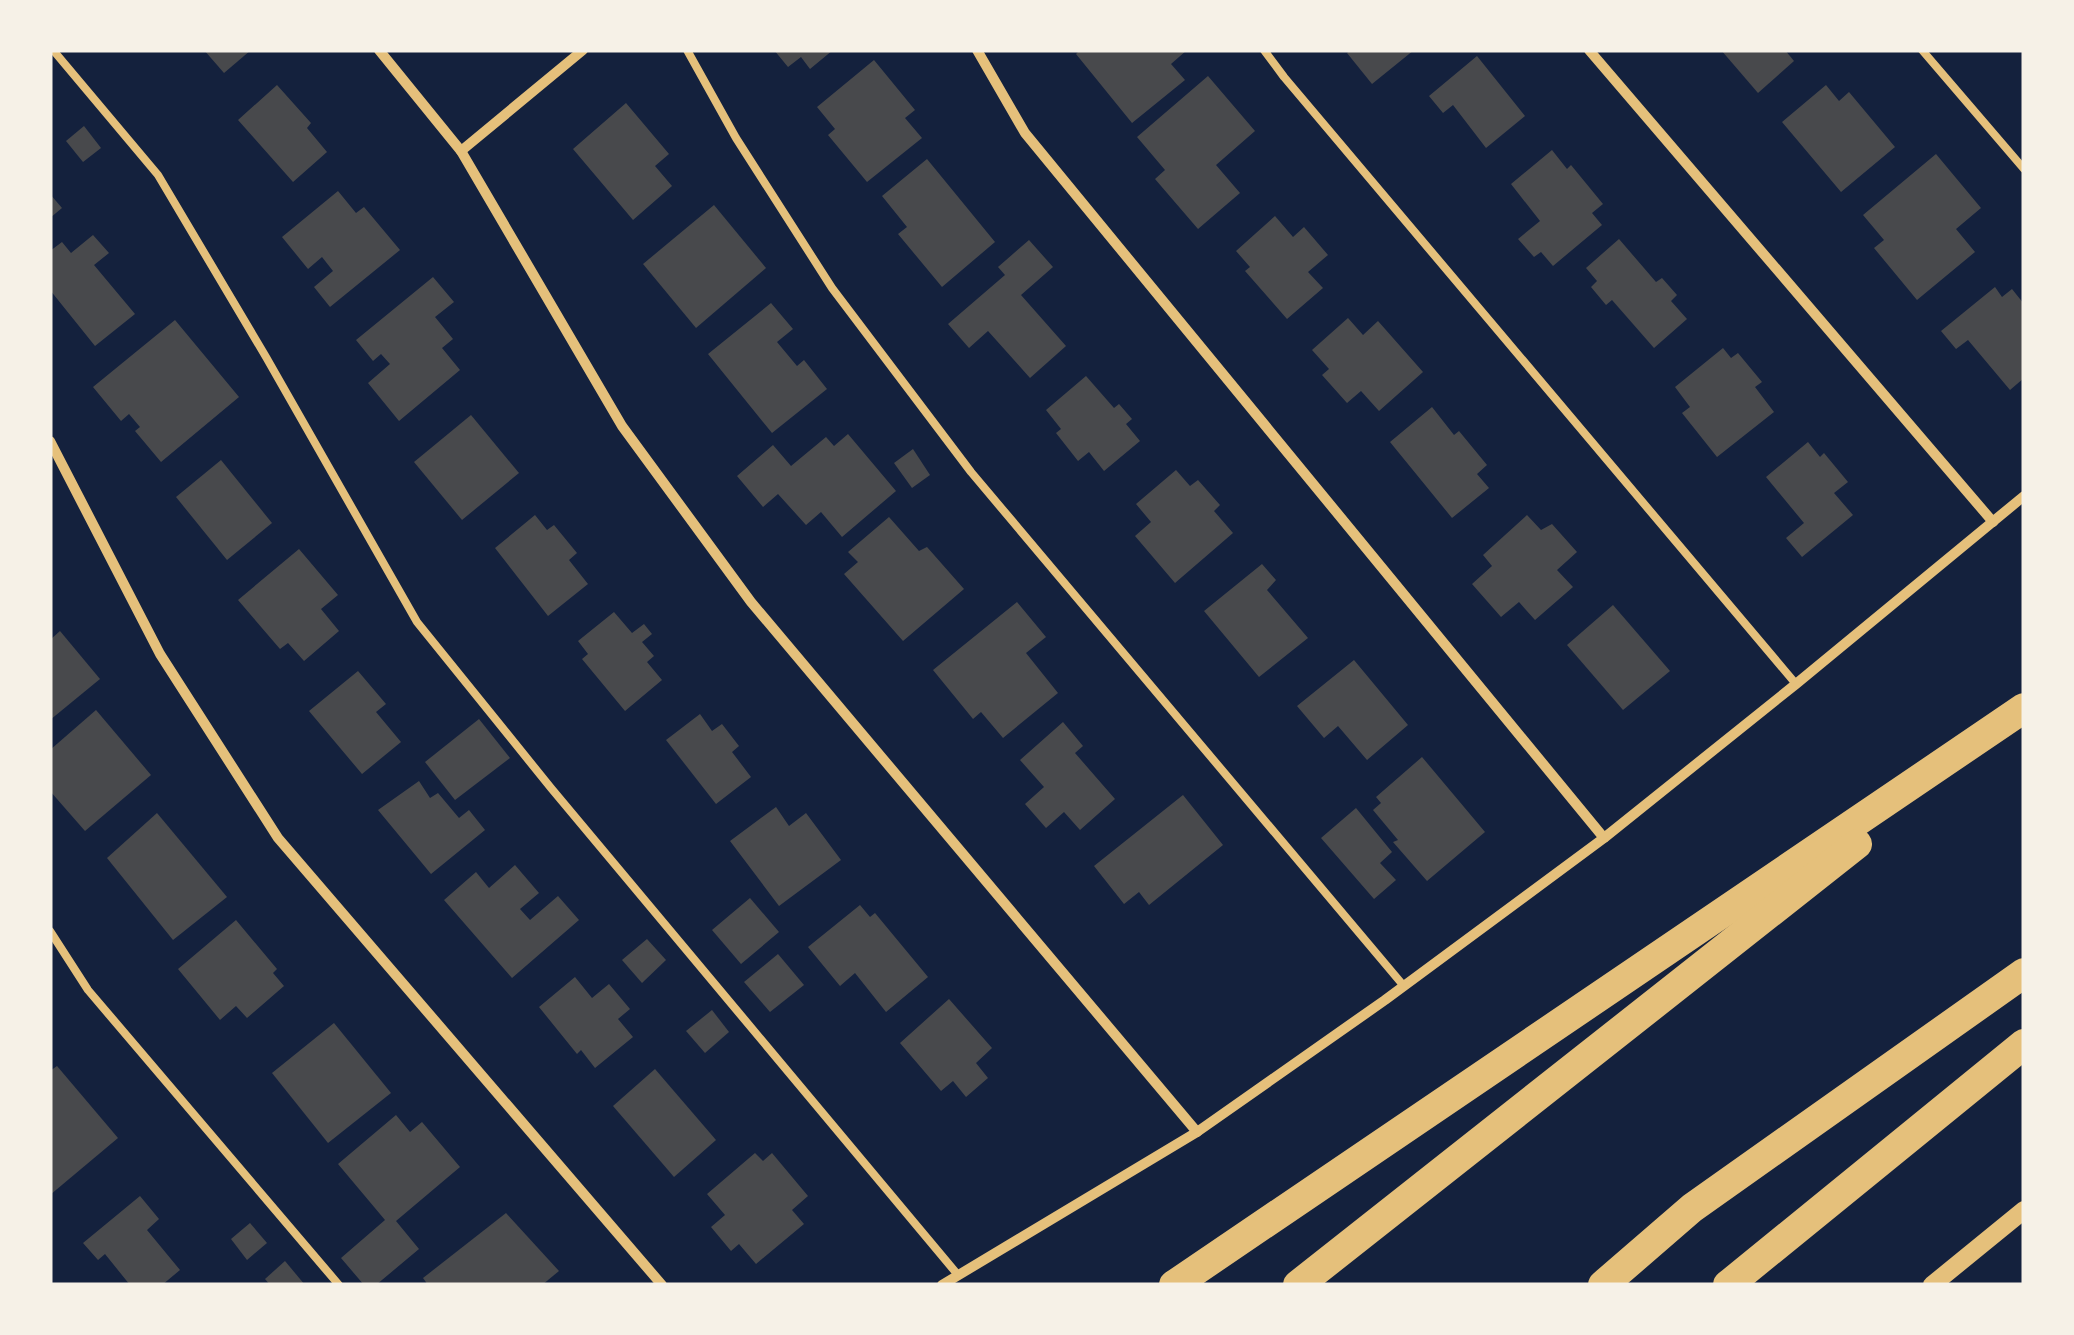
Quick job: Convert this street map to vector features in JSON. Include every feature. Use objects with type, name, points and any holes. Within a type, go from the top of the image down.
[{"type":"highway","points":[[1174,1285],[2024,710]]},
{"type":"highway","points":[[1298,1285],[2024,710]]},
{"type":"highway","points":[[1603,1285],[1692,1208],[2024,973]]},
{"type":"highway","points":[[1728,1285],[2024,1044]]},
{"type":"street","points":[[379,50],[462,150],[622,426],[751,602],[1197,1132]]},
{"type":"street","points":[[462,150],[583,50]]},
{"type":"street","points":[[977,50],[1025,133],[1604,838]]},
{"type":"street","points":[[1589,50],[1992,522]]},
{"type":"street","points":[[50,441],[160,654],[278,838],[662,1285]]},
{"type":"street","points":[[942,1285],[1197,1132],[1385,1000],[1604,838],[2024,496]]},
{"type":"street","points":[[1932,1285],[2024,1210]]},
{"type":"lane","points":[[53,50],[158,175],[417,622],[550,788],[958,1274]]},
{"type":"lane","points":[[688,50],[736,138],[832,288],[971,472],[1403,985]]},
{"type":"lane","points":[[1264,50],[1796,684]]},
{"type":"lane","points":[[1922,50],[2024,169]]},
{"type":"lane","points":[[50,931],[88,990],[339,1285]]},
{"type":"building","points":[[204,50],[251,50],[224,73]]},
{"type":"building","points":[[774,50],[833,50],[810,69],[801,57],[788,67]]},
{"type":"building","points":[[1080,50],[1187,50],[1171,64],[1185,80],[1132,123],[1076,54]]},
{"type":"building","points":[[1414,50],[1372,84],[1347,53]]},
{"type":"building","points":[[1721,50],[1785,50],[1794,61],[1758,93]]},
{"type":"building","points":[[1477,56],[1525,116],[1486,148],[1453,105],[1443,113],[1429,96]]},
{"type":"building","points":[[874,60],[915,110],[905,118],[922,138],[867,182],[828,135],[835,129],[817,107]]},
{"type":"building","points":[[1208,76],[1255,131],[1216,165],[1240,193],[1198,229],[1155,179],[1165,170],[1137,137]]},
{"type":"building","points":[[277,85],[311,123],[307,128],[327,152],[293,182],[238,120]]},
{"type":"building","points":[[1826,85],[1839,101],[1849,92],[1895,147],[1841,192],[1782,122]]},
{"type":"building","points":[[626,103],[669,154],[655,166],[672,186],[633,220],[573,149]]},
{"type":"building","points":[[84,126],[101,148],[83,162],[66,141]]},
{"type":"building","points":[[1552,150],[1567,169],[1571,165],[1603,204],[1592,213],[1602,225],[1553,266],[1541,252],[1534,257],[1518,239],[1540,221],[1511,184]]},
{"type":"building","points":[[1936,154],[1981,208],[1956,229],[1975,252],[1917,300],[1874,248],[1884,240],[1863,215]]},
{"type":"building","points":[[927,159],[995,242],[942,287],[898,234],[907,227],[882,196]]},
{"type":"building","points":[[338,191],[356,213],[364,207],[400,250],[330,307],[314,287],[333,271],[322,257],[308,269],[282,237]]},
{"type":"building","points":[[50,194],[62,208],[50,218]]},
{"type":"building","points":[[714,205],[766,268],[696,328],[643,264]]},
{"type":"building","points":[[1275,216],[1293,237],[1304,227],[1328,255],[1308,272],[1323,288],[1287,319],[1245,271],[1250,267],[1236,251]]},
{"type":"building","points":[[93,235],[109,253],[94,265],[135,314],[95,346],[50,290],[50,251],[62,242],[71,253]]},
{"type":"building","points":[[1619,239],[1656,282],[1662,278],[1677,295],[1671,301],[1687,319],[1654,348],[1612,300],[1606,305],[1591,287],[1597,281],[1586,268]]},
{"type":"building","points":[[1029,240],[1053,267],[1021,295],[1066,346],[1030,378],[988,331],[969,348],[948,324],[1005,275],[998,267]]},
{"type":"building","points":[[433,277],[454,302],[435,317],[453,339],[442,348],[460,370],[399,421],[368,383],[390,364],[381,354],[373,361],[356,340]]},
{"type":"building","points":[[1995,287],[2002,297],[2012,289],[2024,304],[2024,378],[2010,390],[1968,340],[1956,349],[1941,331]]},
{"type":"building","points":[[771,303],[793,329],[777,342],[797,366],[804,360],[827,389],[772,433],[708,354]]},
{"type":"building","points":[[1348,318],[1363,335],[1378,321],[1423,372],[1379,411],[1361,391],[1347,403],[1322,375],[1329,369],[1312,350]]},
{"type":"building","points":[[175,320],[239,397],[161,462],[135,431],[140,427],[129,414],[121,421],[93,387]]},
{"type":"building","points":[[1723,348],[1731,358],[1738,353],[1762,382],[1755,387],[1774,412],[1717,457],[1682,413],[1690,407],[1675,387]]},
{"type":"building","points":[[1086,376],[1114,408],[1119,404],[1132,419],[1126,424],[1140,441],[1104,471],[1089,452],[1078,461],[1056,433],[1061,429],[1046,410]]},
{"type":"building","points":[[1432,407],[1454,435],[1459,431],[1487,465],[1477,474],[1489,488],[1452,518],[1390,442]]},
{"type":"building","points":[[471,415],[519,473],[462,520],[414,462]]},
{"type":"building","points":[[848,434],[896,491],[842,537],[821,512],[806,525],[778,494],[763,507],[737,476],[773,445],[791,466],[826,437],[834,446]]},
{"type":"building","points":[[1808,442],[1820,457],[1824,453],[1848,482],[1834,493],[1853,515],[1802,557],[1786,538],[1804,523],[1766,477]]},
{"type":"building","points":[[913,449],[930,475],[912,488],[894,463]]},
{"type":"building","points":[[221,460],[272,523],[227,560],[176,497]]},
{"type":"building","points":[[1176,470],[1190,486],[1198,480],[1220,505],[1214,511],[1233,533],[1175,583],[1135,536],[1151,522],[1136,504]]},
{"type":"building","points":[[535,515],[547,530],[554,525],[577,553],[569,560],[588,584],[548,616],[495,548]]},
{"type":"building","points":[[1527,515],[1541,530],[1552,524],[1577,552],[1557,570],[1573,587],[1535,620],[1519,602],[1501,617],[1472,584],[1492,566],[1483,555]]},
{"type":"building","points":[[889,517],[919,551],[927,547],[964,589],[903,641],[844,574],[858,562],[848,552]]},
{"type":"building","points":[[299,549],[338,595],[321,609],[339,631],[304,661],[288,643],[280,649],[238,600]]},
{"type":"building","points":[[1262,564],[1276,580],[1267,590],[1308,638],[1259,677],[1204,611]]},
{"type":"building","points":[[1017,602],[1046,637],[1026,653],[1058,693],[1003,738],[981,712],[973,719],[933,670]]},
{"type":"building","points":[[1613,605],[1670,671],[1623,710],[1567,645]]},
{"type":"building","points":[[614,612],[632,633],[644,624],[652,634],[642,642],[654,656],[647,662],[662,680],[625,711],[582,659],[588,654],[578,641]]},
{"type":"building","points":[[60,631],[100,679],[50,720],[50,640]]},
{"type":"building","points":[[1354,660],[1408,725],[1367,760],[1338,726],[1324,738],[1297,706]]},
{"type":"building","points":[[358,671],[386,704],[376,712],[401,742],[362,774],[309,711]]},
{"type":"building","points":[[96,710],[151,775],[85,831],[50,791],[50,750]]},
{"type":"building","points":[[700,714],[712,731],[722,724],[739,746],[732,752],[751,777],[716,804],[666,740]]},
{"type":"building","points":[[479,719],[510,758],[455,800],[425,762]]},
{"type":"building","points":[[1063,722],[1083,746],[1075,753],[1115,799],[1080,830],[1064,812],[1046,828],[1025,804],[1044,787],[1020,760]]},
{"type":"building","points":[[1422,757],[1485,832],[1427,881],[1393,842],[1398,840],[1373,810],[1381,803],[1376,797]]},
{"type":"building","points":[[419,781],[430,798],[438,793],[459,818],[469,810],[485,830],[431,874],[378,810]]},
{"type":"building","points":[[1183,795],[1223,845],[1149,905],[1139,892],[1124,904],[1094,866]]},
{"type":"building","points":[[776,807],[789,826],[806,813],[841,860],[779,906],[730,841]]},
{"type":"building","points":[[1356,808],[1392,852],[1380,863],[1396,880],[1374,899],[1321,838]]},
{"type":"building","points":[[157,813],[227,897],[173,940],[107,858]]},
{"type":"building","points":[[515,865],[539,893],[520,909],[530,920],[558,896],[579,920],[512,978],[444,900],[476,872],[489,888]]},
{"type":"building","points":[[750,898],[779,932],[741,964],[712,930]]},
{"type":"building","points":[[860,905],[870,917],[875,913],[928,977],[886,1012],[855,973],[840,986],[808,947]]},
{"type":"building","points":[[236,920],[277,969],[273,973],[284,986],[247,1018],[236,1006],[220,1020],[178,969]]},
{"type":"building","points":[[647,939],[666,960],[642,983],[622,960]]},
{"type":"building","points":[[778,954],[804,985],[770,1012],[744,982]]},
{"type":"building","points":[[575,977],[592,998],[609,984],[630,1009],[618,1019],[633,1037],[595,1068],[581,1050],[577,1054],[539,1007]]},
{"type":"building","points":[[949,999],[992,1048],[976,1063],[988,1078],[966,1097],[953,1081],[941,1091],[900,1043]]},
{"type":"building","points":[[712,1010],[729,1032],[705,1053],[686,1031]]},
{"type":"building","points":[[334,1023],[391,1093],[328,1143],[272,1073]]},
{"type":"building","points":[[57,1066],[118,1138],[50,1195],[50,1071]]},
{"type":"building","points":[[655,1069],[716,1140],[674,1177],[613,1106]]},
{"type":"building","points":[[396,1115],[410,1132],[422,1122],[460,1167],[396,1221],[419,1249],[376,1285],[364,1285],[341,1258],[385,1220],[338,1164]]},
{"type":"building","points":[[755,1153],[763,1161],[772,1153],[808,1196],[792,1210],[804,1224],[756,1264],[739,1244],[731,1251],[711,1227],[725,1215],[707,1194]]},
{"type":"building","points":[[140,1196],[159,1219],[147,1230],[180,1270],[162,1285],[130,1285],[105,1254],[98,1260],[83,1243]]},
{"type":"building","points":[[506,1213],[559,1271],[542,1285],[428,1285],[423,1278]]},
{"type":"building","points":[[250,1223],[267,1243],[247,1260],[231,1239]]},
{"type":"building","points":[[285,1261],[305,1285],[270,1285],[265,1279]]}]
